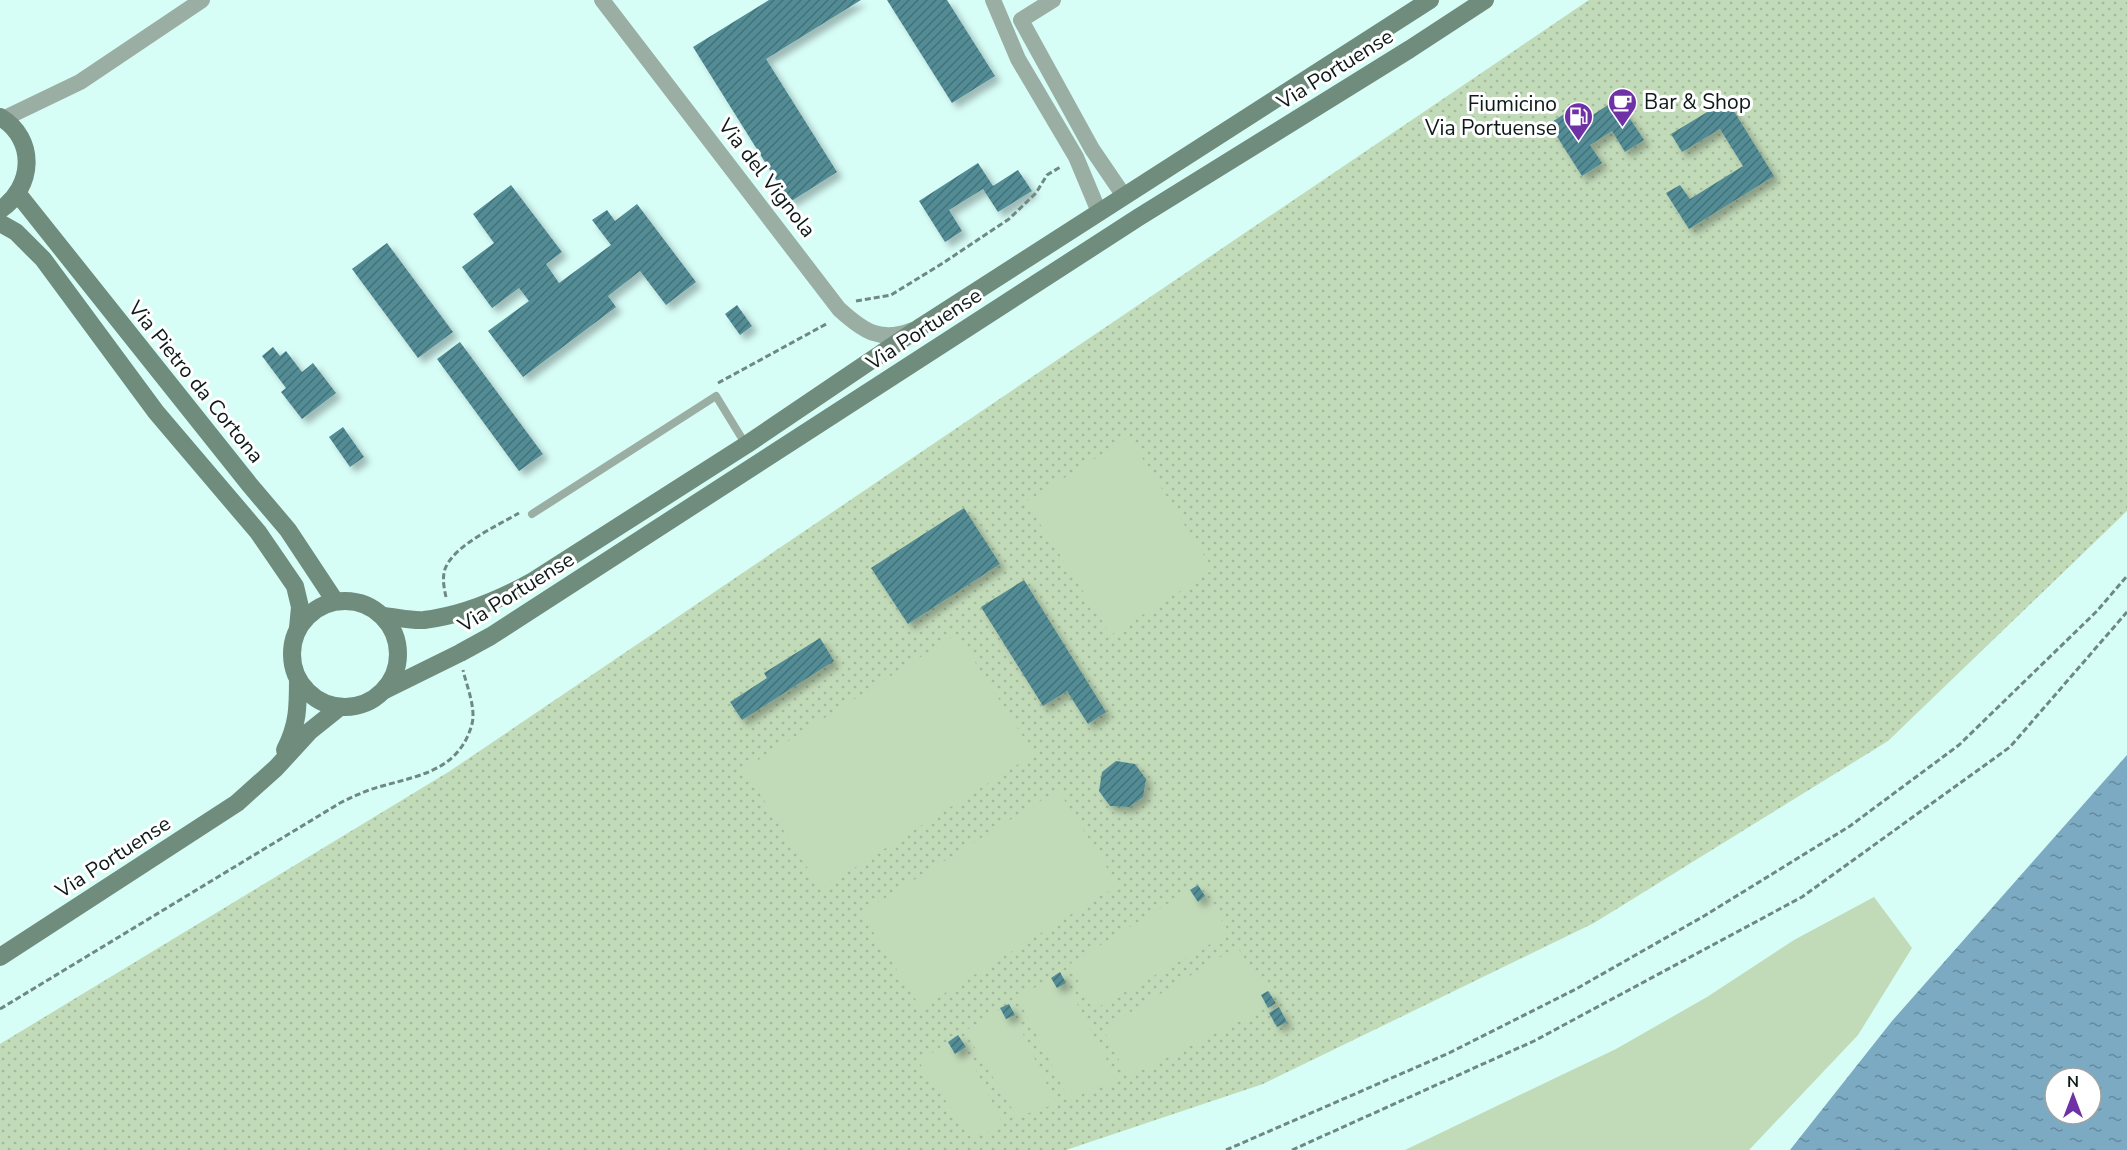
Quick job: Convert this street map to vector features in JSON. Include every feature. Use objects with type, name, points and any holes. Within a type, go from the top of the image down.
[{"type":"street","points":[[0,210],[18,194],[25,178],[27,162],[24,145],[16,130],[2,118],[80,82],[202,0]]},
{"type":"street","name":"Via del Vignola","points":[[602,0],[839,309],[862,329],[876,334],[900,335],[922,326]]},
{"type":"street","points":[[993,0],[1018,59],[1076,158],[1099,212]]},
{"type":"street","points":[[1053,0],[1022,20],[1092,149],[1124,196]]},
{"type":"street","name":"Via Portuense","points":[[383,616],[422,620],[470,611],[501,599],[543,575],[746,445],[922,326],[1430,0]]},
{"type":"street","name":"Via Portuense","points":[[385,690],[452,658],[491,636],[1139,217],[1485,0]]},
{"type":"street","name":"Via Pietro da Cortona","points":[[18,194],[288,530],[335,601]]},
{"type":"street","points":[[0,223],[16,232],[43,259],[156,412],[258,532],[295,586],[300,607],[298,628],[291,650],[293,668],[307,692],[317,700],[340,707],[360,705],[385,690],[395,673],[398,653],[395,636],[383,616],[362,603],[348,600],[335,601],[313,611],[298,628]]},
{"type":"street","name":"Via Portuense","points":[[276,768],[292,737],[298,715],[298,679]]},
{"type":"street","name":"Via Portuense","points":[[0,957],[237,803],[276,768],[310,731],[340,707]]},
{"type":"lane","points":[[532,514],[716,396],[746,445]]},
{"type":"path","points":[[1226,1150],[1449,1053],[1576,988],[1704,916],[1850,826],[1959,745],[2097,611],[2127,576]]},
{"type":"path","points":[[1292,1150],[1534,1041],[1802,897],[2010,747],[2127,612]]},
{"type":"green space","points":[[1589,0],[2127,0],[2127,511],[1888,741],[1594,923],[1263,1084],[1066,1150],[0,1150],[0,1044],[450,771]]},
{"type":"green space","points":[[1129,437],[1213,570],[1111,635],[1026,502]]},
{"type":"green space","points":[[957,634],[1034,754],[821,889],[744,769]]},
{"type":"green space","points":[[1058,790],[1118,885],[921,1008],[861,913]]},
{"type":"green space","points":[[1198,885],[1230,933],[1093,1010],[1070,964]]},
{"type":"green space","points":[[1874,897],[1912,948],[1858,1035],[1749,1150],[1405,1150],[1616,1049],[1707,997],[1794,940]]},
{"type":"green space","points":[[1237,947],[1276,1003],[1128,1077],[1103,1029]]},
{"type":"green space","points":[[1060,972],[1118,1081],[1069,1099],[1018,998]]},
{"type":"green space","points":[[1009,1004],[1056,1104],[1017,1117],[965,1031]]},
{"type":"green space","points":[[958,1035],[1004,1126],[971,1138],[919,1062]]},
{"type":"water","points":[[2127,755],[2127,1150],[1790,1150],[1892,1021]]},
{"type":"building","points":[[769,0],[861,0],[766,59],[837,172],[790,202],[693,47]]},
{"type":"building","points":[[887,0],[947,0],[995,76],[952,103]]},
{"type":"building","points":[[1617,99],[1644,140],[1625,152],[1612,131],[1590,145],[1602,163],[1582,176],[1549,124],[1570,110],[1579,124]]},
{"type":"building","points":[[1727,100],[1774,176],[1689,229],[1666,193],[1680,185],[1690,199],[1743,166],[1720,129],[1682,152],[1671,134]]},
{"type":"building","points":[[978,163],[993,186],[1018,170],[1032,191],[998,212],[983,189],[949,210],[962,231],[945,242],[919,201]]},
{"type":"building","points":[[511,185],[562,252],[546,264],[559,283],[611,245],[592,220],[607,210],[615,221],[637,204],[696,282],[666,305],[640,271],[608,296],[616,307],[523,377],[488,331],[529,301],[519,288],[492,308],[462,267],[494,243],[473,214]]},
{"type":"building","points":[[387,243],[453,332],[418,358],[352,269]]},
{"type":"building","points":[[737,305],[752,326],[740,335],[725,314]]},
{"type":"building","points":[[460,342],[543,454],[519,471],[437,359]]},
{"type":"building","points":[[273,347],[280,356],[286,351],[302,372],[313,363],[336,393],[302,419],[281,392],[286,388],[262,356]]},
{"type":"building","points":[[343,427],[364,457],[350,467],[329,437]]},
{"type":"building","points":[[964,508],[1000,564],[908,624],[871,568]]},
{"type":"building","points":[[1024,580],[1106,712],[1088,724],[1067,691],[1043,706],[981,607]]},
{"type":"building","points":[[820,638],[834,661],[742,720],[730,702],[767,678],[764,673]]},
{"type":"building","points":[[1116,761],[1135,764],[1146,779],[1143,797],[1129,807],[1110,806],[1099,791],[1102,772]]},
{"type":"building","points":[[1198,885],[1205,896],[1198,902],[1190,890]]},
{"type":"building","points":[[1060,972],[1066,983],[1057,988],[1051,978]]},
{"type":"building","points":[[1268,991],[1276,1003],[1268,1008],[1261,995]]},
{"type":"building","points":[[1009,1004],[1015,1015],[1006,1019],[1000,1008]]},
{"type":"building","points":[[1279,1007],[1287,1022],[1277,1027],[1269,1013]]},
{"type":"building","points":[[958,1035],[966,1047],[955,1054],[948,1042]]},
{"type":"place","name":"Bar & Shop","points":[[1623,128]]},
{"type":"place","name":"Fiumicino Via Portuense","points":[[1578,142]]}]
